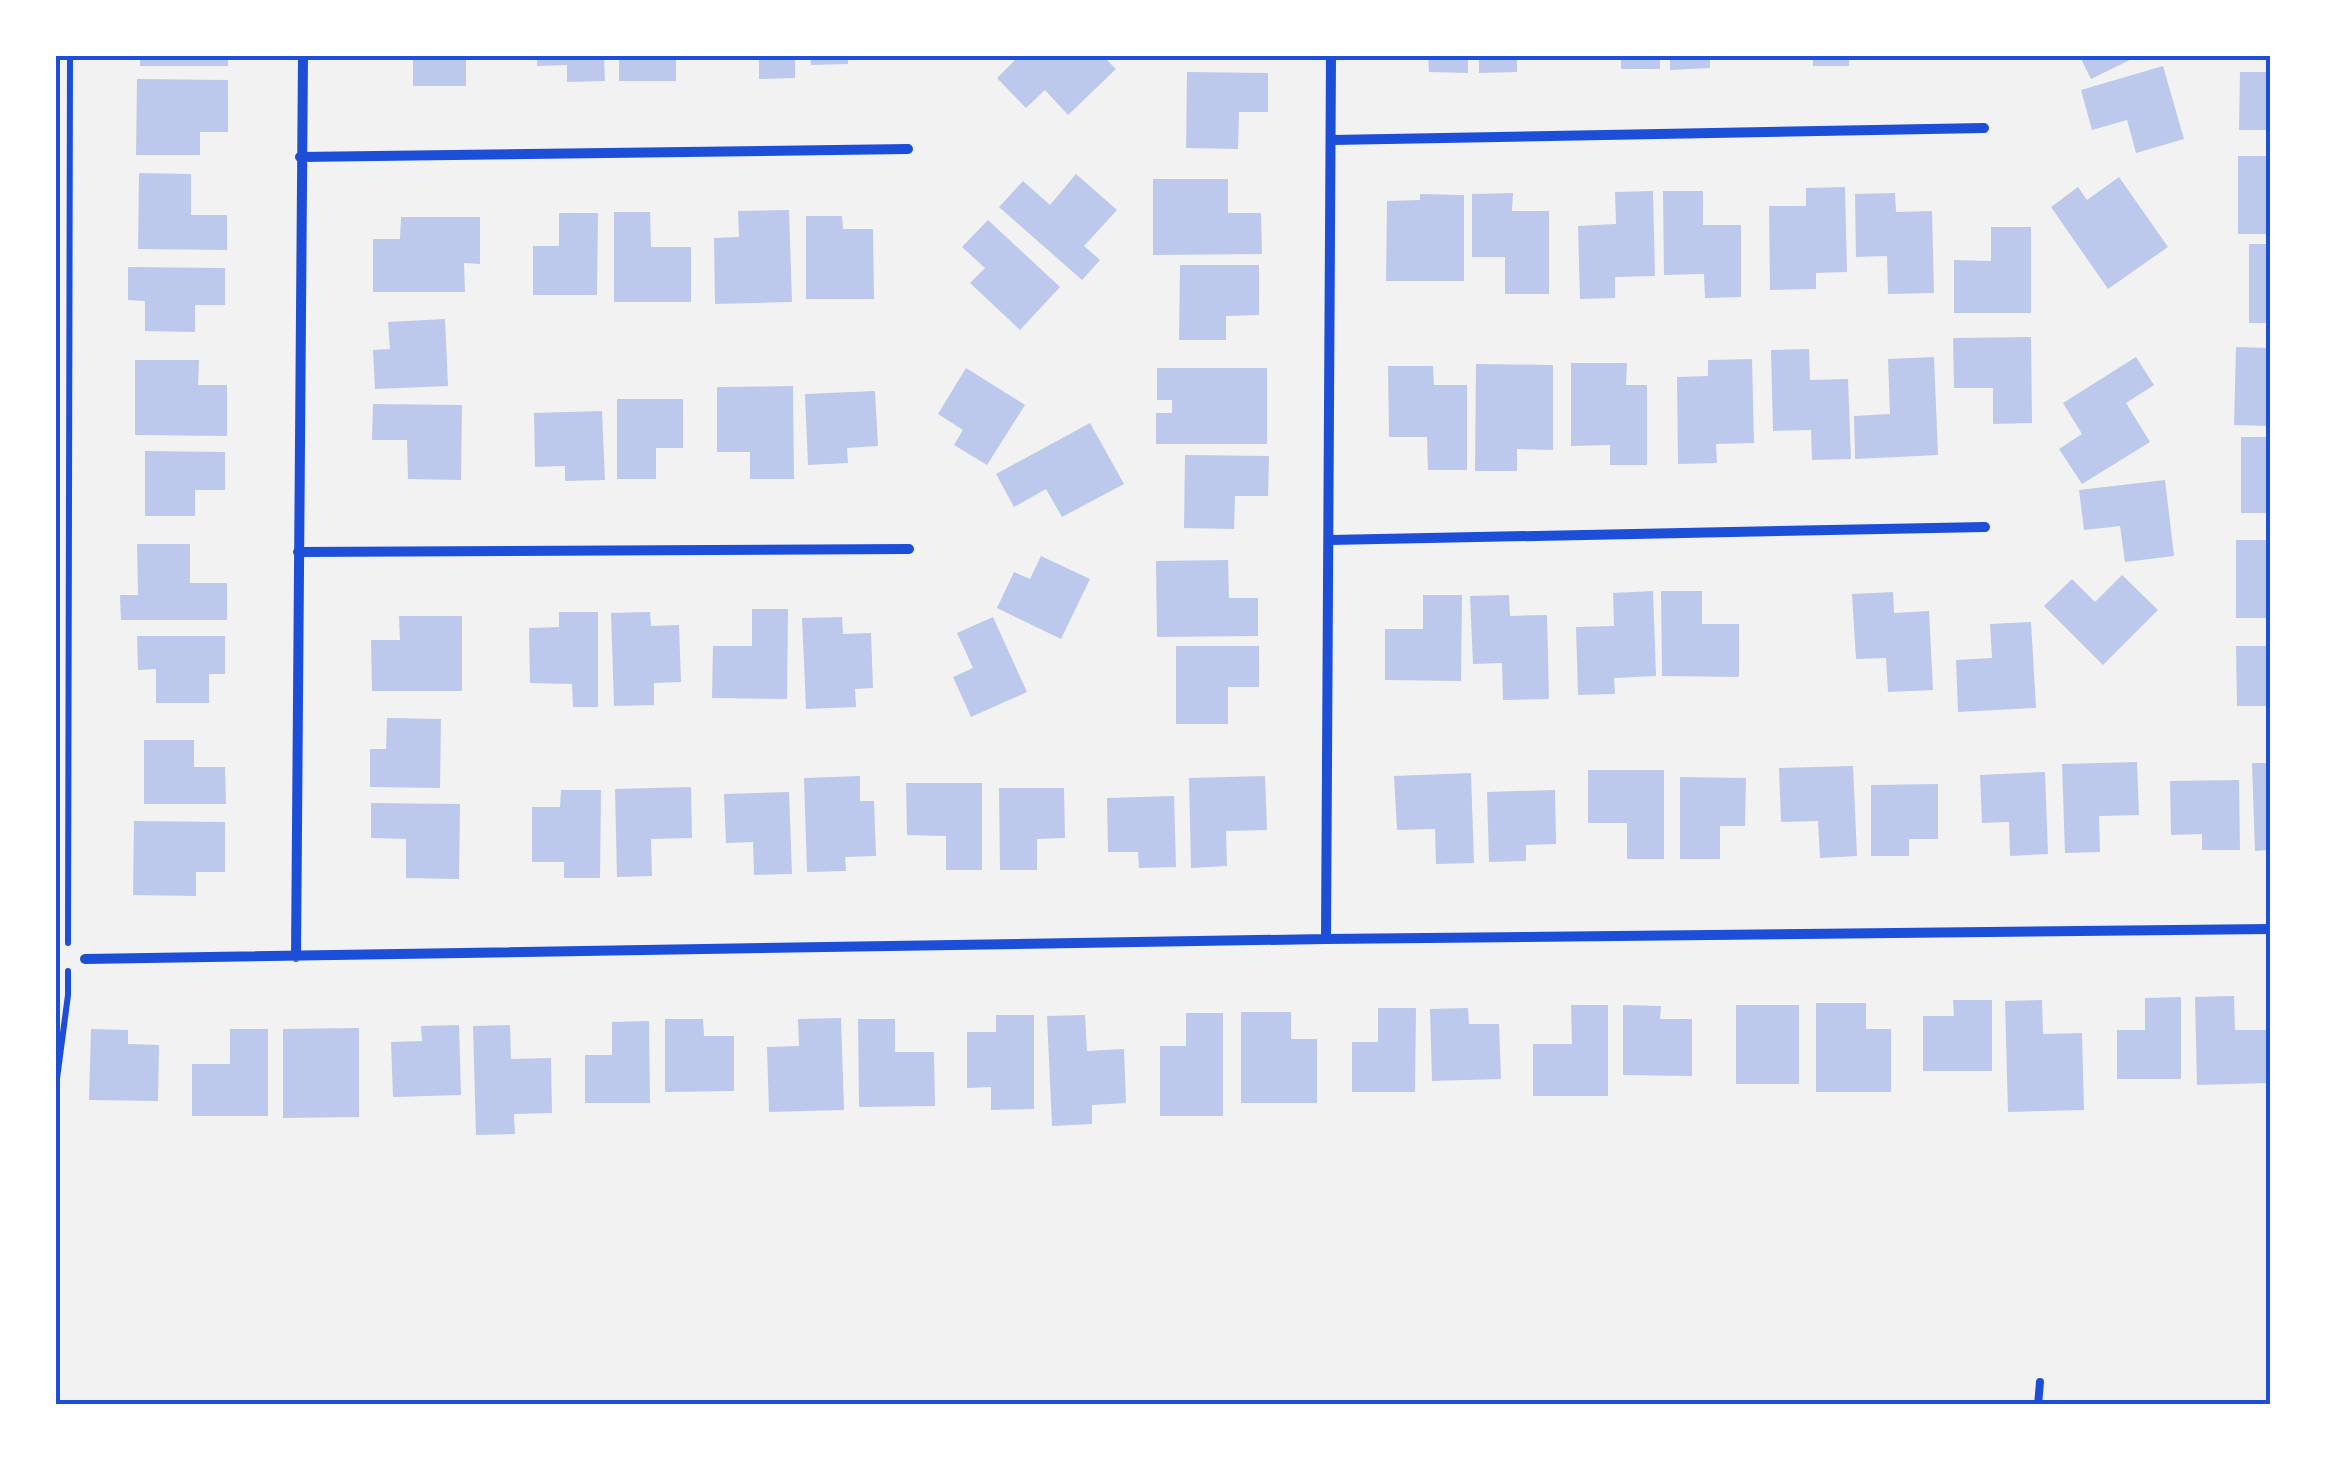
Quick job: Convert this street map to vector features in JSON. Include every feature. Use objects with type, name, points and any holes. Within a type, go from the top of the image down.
[{"type":"street","points":[[296,956],[303,55]]},
{"type":"street","points":[[1326,938],[1331,55]]},
{"type":"street","points":[[1332,140],[1984,128]]},
{"type":"street","points":[[300,157],[908,149]]},
{"type":"street","points":[[1330,540],[1985,528]]},
{"type":"street","points":[[298,552],[908,549]]},
{"type":"street","points":[[84,959],[1326,938],[2270,929]]},
{"type":"lane","points":[[2038,1405],[2040,1382]]},
{"type":"path","points":[[55,1094],[68,995],[70,55]]},
{"type":"building","points":[[140,55],[228,55],[228,66],[140,66]]},
{"type":"building","points":[[413,55],[466,55],[466,86],[413,86]]},
{"type":"building","points":[[537,55],[604,55],[605,81],[567,82],[567,65],[537,66]]},
{"type":"building","points":[[619,55],[676,55],[676,81],[619,81]]},
{"type":"building","points":[[759,55],[795,55],[795,78],[759,79]]},
{"type":"building","points":[[810,55],[848,55],[848,64],[811,65]]},
{"type":"building","points":[[1020,55],[1102,55],[1116,69],[1068,115],[1045,90],[1026,108],[997,78]]},
{"type":"building","points":[[1428,55],[1468,55],[1468,73],[1429,72]]},
{"type":"building","points":[[1479,55],[1517,55],[1517,72],[1479,73]]},
{"type":"building","points":[[1621,55],[1660,55],[1660,69],[1621,69]]},
{"type":"building","points":[[1670,55],[1710,55],[1710,68],[1670,70]]},
{"type":"building","points":[[1813,55],[1849,55],[1849,66],[1813,66]]},
{"type":"building","points":[[1861,55],[1901,55],[1901,59],[1861,60]]},
{"type":"building","points":[[2079,55],[2140,55],[2091,79]]},
{"type":"building","points":[[2163,66],[2184,139],[2136,153],[2127,120],[2092,130],[2081,90]]},
{"type":"building","points":[[1187,72],[1268,73],[1268,112],[1239,112],[1238,149],[1186,148]]},
{"type":"building","points":[[2240,72],[2270,72],[2270,130],[2239,130]]},
{"type":"building","points":[[137,79],[228,80],[228,132],[200,132],[200,155],[136,155]]},
{"type":"building","points":[[2238,156],[2270,156],[2270,234],[2238,234]]},
{"type":"building","points":[[139,173],[191,174],[191,215],[227,215],[227,250],[138,249]]},
{"type":"building","points":[[1076,174],[1117,210],[1084,246],[1100,260],[1082,280],[999,207],[1023,181],[1050,205]]},
{"type":"building","points":[[2119,177],[2168,247],[2108,289],[2051,207],[2078,187],[2087,200]]},
{"type":"building","points":[[1153,179],[1228,179],[1228,213],[1261,213],[1262,254],[1153,255]]},
{"type":"building","points":[[1845,187],[1847,272],[1816,273],[1816,289],[1770,290],[1769,206],[1806,206],[1806,188]]},
{"type":"building","points":[[1653,191],[1655,276],[1615,277],[1615,298],[1580,299],[1578,226],[1616,224],[1615,192]]},
{"type":"building","points":[[1663,191],[1703,191],[1703,225],[1741,225],[1741,297],[1705,298],[1704,274],[1664,275]]},
{"type":"building","points":[[1513,193],[1512,211],[1549,211],[1549,294],[1505,294],[1505,257],[1472,257],[1472,194]]},
{"type":"building","points":[[1895,193],[1896,212],[1932,211],[1934,293],[1888,294],[1887,256],[1856,257],[1855,194]]},
{"type":"building","points":[[1420,194],[1464,195],[1464,281],[1386,281],[1387,201],[1420,200]]},
{"type":"building","points":[[789,210],[792,302],[715,304],[714,238],[739,237],[738,211]]},
{"type":"building","points":[[614,212],[650,212],[651,247],[691,247],[691,302],[614,302]]},
{"type":"building","points":[[559,213],[598,213],[597,295],[533,295],[533,246],[559,246]]},
{"type":"building","points":[[806,216],[842,216],[843,229],[873,229],[874,299],[806,299]]},
{"type":"building","points":[[401,217],[480,217],[480,264],[464,263],[465,292],[373,292],[373,239],[400,239]]},
{"type":"building","points":[[988,220],[1060,287],[1020,330],[970,283],[985,268],[962,247]]},
{"type":"building","points":[[1991,227],[2031,227],[2031,313],[1954,313],[1954,260],[1991,261]]},
{"type":"building","points":[[2249,244],[2270,244],[2270,323],[2249,323]]},
{"type":"building","points":[[1180,265],[1259,265],[1259,315],[1226,316],[1226,340],[1179,340]]},
{"type":"building","points":[[128,267],[225,268],[225,305],[195,305],[195,332],[145,331],[145,301],[128,300]]},
{"type":"building","points":[[445,319],[448,386],[375,389],[373,350],[390,349],[388,322]]},
{"type":"building","points":[[2031,337],[2032,423],[1993,424],[1993,388],[1954,388],[1953,338]]},
{"type":"building","points":[[2236,347],[2270,348],[2270,426],[2234,425]]},
{"type":"building","points":[[1809,349],[1810,380],[1848,379],[1851,459],[1812,460],[1811,430],[1773,431],[1771,350]]},
{"type":"building","points":[[1934,357],[1938,455],[1855,459],[1854,416],[1890,414],[1888,359]]},
{"type":"building","points":[[2136,357],[2154,385],[2126,403],[2150,442],[2082,484],[2059,449],[2082,434],[2063,403]]},
{"type":"building","points":[[1752,359],[1754,443],[1716,444],[1717,463],[1678,464],[1677,377],[1708,376],[1708,360]]},
{"type":"building","points":[[135,360],[199,360],[198,385],[227,385],[227,436],[135,435]]},
{"type":"building","points":[[1571,363],[1627,363],[1626,385],[1647,385],[1647,465],[1610,465],[1610,445],[1571,446]]},
{"type":"building","points":[[1476,364],[1553,365],[1553,450],[1517,449],[1517,471],[1475,471]]},
{"type":"building","points":[[1388,366],[1433,366],[1434,385],[1467,385],[1467,470],[1428,470],[1427,437],[1389,437]]},
{"type":"building","points":[[966,368],[1025,405],[987,465],[954,445],[963,430],[938,414]]},
{"type":"building","points":[[1157,368],[1267,368],[1267,444],[1156,444],[1156,413],[1172,413],[1172,400],[1157,400]]},
{"type":"building","points":[[793,386],[794,479],[750,479],[750,452],[717,452],[717,387]]},
{"type":"building","points":[[875,391],[878,446],[847,448],[848,463],[808,465],[805,394]]},
{"type":"building","points":[[617,399],[683,399],[683,448],[656,448],[656,479],[617,479]]},
{"type":"building","points":[[373,404],[462,405],[461,480],[408,479],[407,440],[372,440]]},
{"type":"building","points":[[602,411],[605,480],[565,481],[565,466],[535,467],[534,413]]},
{"type":"building","points":[[1090,423],[1124,484],[1062,517],[1046,489],[1014,507],[996,474]]},
{"type":"building","points":[[2241,437],[2270,437],[2270,513],[2241,513]]},
{"type":"building","points":[[145,451],[225,452],[225,490],[195,490],[195,516],[145,516]]},
{"type":"building","points":[[1185,455],[1269,456],[1268,496],[1235,496],[1234,529],[1184,528]]},
{"type":"building","points":[[2165,480],[2174,556],[2125,562],[2120,526],[2084,530],[2079,490]]},
{"type":"building","points":[[2236,540],[2270,540],[2270,618],[2236,618]]},
{"type":"building","points":[[137,544],[190,544],[190,583],[227,583],[227,620],[121,620],[120,595],[138,595]]},
{"type":"building","points":[[1041,556],[1090,579],[1061,639],[997,608],[1014,572],[1030,579]]},
{"type":"building","points":[[1228,560],[1229,598],[1258,598],[1258,636],[1157,637],[1156,561]]},
{"type":"building","points":[[2122,575],[2158,610],[2103,665],[2044,606],[2072,579],[2095,602]]},
{"type":"building","points":[[1653,591],[1656,676],[1614,678],[1615,694],[1578,695],[1576,627],[1614,626],[1613,593]]},
{"type":"building","points":[[1661,591],[1702,591],[1702,624],[1739,624],[1739,677],[1662,676]]},
{"type":"building","points":[[1893,592],[1894,613],[1929,611],[1933,690],[1888,692],[1886,658],[1856,659],[1852,594]]},
{"type":"building","points":[[1423,595],[1462,595],[1461,681],[1385,680],[1385,629],[1423,629]]},
{"type":"building","points":[[1509,595],[1510,616],[1547,615],[1549,699],[1503,700],[1502,663],[1473,664],[1470,596]]},
{"type":"building","points":[[752,609],[788,609],[787,699],[712,698],[713,646],[752,646]]},
{"type":"building","points":[[559,612],[598,612],[598,707],[573,707],[572,684],[530,683],[529,628],[559,627]]},
{"type":"building","points":[[650,612],[651,626],[679,625],[681,682],[654,683],[654,705],[614,706],[611,613]]},
{"type":"building","points":[[399,616],[462,616],[462,691],[372,691],[371,640],[400,640]]},
{"type":"building","points":[[842,617],[843,634],[871,633],[873,688],[855,689],[856,707],[806,709],[802,618]]},
{"type":"building","points":[[993,617],[1027,692],[971,717],[953,677],[973,668],[957,633]]},
{"type":"building","points":[[2031,622],[2036,708],[1958,712],[1956,660],[1992,658],[1990,624]]},
{"type":"building","points":[[137,636],[225,636],[225,674],[209,674],[209,703],[156,703],[156,669],[138,670]]},
{"type":"building","points":[[1176,646],[1259,646],[1259,687],[1228,687],[1228,724],[1176,724]]},
{"type":"building","points":[[2236,646],[2270,646],[2270,706],[2237,706]]},
{"type":"building","points":[[387,718],[441,719],[440,788],[370,787],[370,749],[386,749]]},
{"type":"building","points":[[144,740],[194,740],[194,767],[225,767],[226,804],[144,804]]},
{"type":"building","points":[[2137,762],[2139,815],[2099,816],[2100,852],[2065,853],[2062,764]]},
{"type":"building","points":[[2252,763],[2270,763],[2270,850],[2255,851]]},
{"type":"building","points":[[1853,766],[1857,856],[1820,858],[1818,821],[1781,822],[1779,768]]},
{"type":"building","points":[[1588,770],[1664,770],[1664,859],[1627,859],[1627,823],[1588,823]]},
{"type":"building","points":[[2045,772],[2048,854],[2010,856],[2009,822],[1982,823],[1980,775]]},
{"type":"building","points":[[1471,773],[1474,863],[1436,864],[1435,829],[1397,830],[1394,776]]},
{"type":"building","points":[[860,776],[860,801],[874,801],[876,856],[845,857],[846,871],[807,872],[804,778]]},
{"type":"building","points":[[1265,776],[1267,830],[1226,831],[1227,866],[1191,868],[1189,778]]},
{"type":"building","points":[[1680,777],[1746,778],[1745,826],[1720,826],[1720,859],[1680,859]]},
{"type":"building","points":[[2239,780],[2240,850],[2202,850],[2202,834],[2171,835],[2170,781]]},
{"type":"building","points":[[906,783],[982,783],[982,870],[946,870],[946,836],[907,835]]},
{"type":"building","points":[[1938,784],[1938,839],[1909,839],[1909,856],[1871,856],[1871,785]]},
{"type":"building","points":[[691,787],[692,838],[651,839],[652,876],[617,877],[615,789]]},
{"type":"building","points":[[999,788],[1064,788],[1065,838],[1037,839],[1037,870],[1000,870]]},
{"type":"building","points":[[561,790],[601,790],[600,878],[564,878],[564,862],[532,862],[532,807],[560,807]]},
{"type":"building","points":[[1555,790],[1556,844],[1526,845],[1526,861],[1489,862],[1487,792]]},
{"type":"building","points":[[789,792],[792,874],[754,875],[753,842],[726,843],[724,794]]},
{"type":"building","points":[[1174,796],[1176,867],[1139,868],[1138,852],[1108,852],[1107,798]]},
{"type":"building","points":[[371,803],[460,804],[459,879],[406,878],[406,839],[371,838]]},
{"type":"building","points":[[134,821],[225,822],[225,872],[196,872],[196,896],[133,895]]},
{"type":"building","points":[[2234,996],[2235,1030],[2270,1030],[2270,1083],[2197,1085],[2195,997]]},
{"type":"building","points":[[2181,997],[2181,1079],[2117,1079],[2117,1030],[2145,1030],[2145,998]]},
{"type":"building","points":[[1953,1000],[1992,1000],[1992,1071],[1923,1071],[1923,1016],[1954,1016]]},
{"type":"building","points":[[2042,1000],[2043,1034],[2082,1033],[2084,1110],[2008,1112],[2005,1001]]},
{"type":"building","points":[[1816,1003],[1866,1003],[1866,1029],[1891,1029],[1891,1092],[1816,1092]]},
{"type":"building","points":[[1571,1005],[1608,1005],[1608,1096],[1533,1096],[1533,1044],[1572,1044]]},
{"type":"building","points":[[1623,1005],[1661,1006],[1660,1019],[1692,1019],[1692,1076],[1623,1075]]},
{"type":"building","points":[[1736,1005],[1799,1005],[1799,1084],[1736,1084]]},
{"type":"building","points":[[1378,1008],[1416,1008],[1415,1092],[1352,1092],[1352,1042],[1378,1042]]},
{"type":"building","points":[[1468,1008],[1469,1024],[1499,1024],[1501,1079],[1432,1081],[1430,1009]]},
{"type":"building","points":[[1241,1012],[1291,1012],[1291,1039],[1317,1039],[1317,1103],[1241,1103]]},
{"type":"building","points":[[1186,1013],[1223,1013],[1223,1116],[1160,1116],[1160,1046],[1186,1046]]},
{"type":"building","points":[[996,1015],[1034,1015],[1034,1109],[991,1110],[991,1087],[967,1088],[967,1032],[996,1032]]},
{"type":"building","points":[[1085,1015],[1087,1051],[1124,1049],[1126,1103],[1092,1105],[1092,1124],[1052,1126],[1047,1016]]},
{"type":"building","points":[[841,1018],[844,1110],[769,1112],[767,1047],[799,1046],[798,1019]]},
{"type":"building","points":[[665,1019],[703,1019],[704,1036],[734,1036],[734,1091],[665,1092]]},
{"type":"building","points":[[858,1019],[895,1019],[895,1052],[934,1052],[935,1106],[859,1107]]},
{"type":"building","points":[[649,1021],[650,1103],[585,1103],[585,1055],[612,1055],[612,1022]]},
{"type":"building","points":[[459,1025],[461,1095],[393,1097],[391,1042],[422,1041],[421,1026]]},
{"type":"building","points":[[510,1025],[511,1059],[551,1058],[552,1113],[514,1114],[515,1134],[476,1135],[473,1026]]},
{"type":"building","points":[[359,1028],[359,1117],[283,1118],[283,1029]]},
{"type":"building","points":[[91,1029],[128,1030],[128,1044],[159,1045],[158,1101],[89,1100]]},
{"type":"building","points":[[230,1029],[268,1029],[268,1116],[192,1116],[192,1064],[230,1064]]}]
